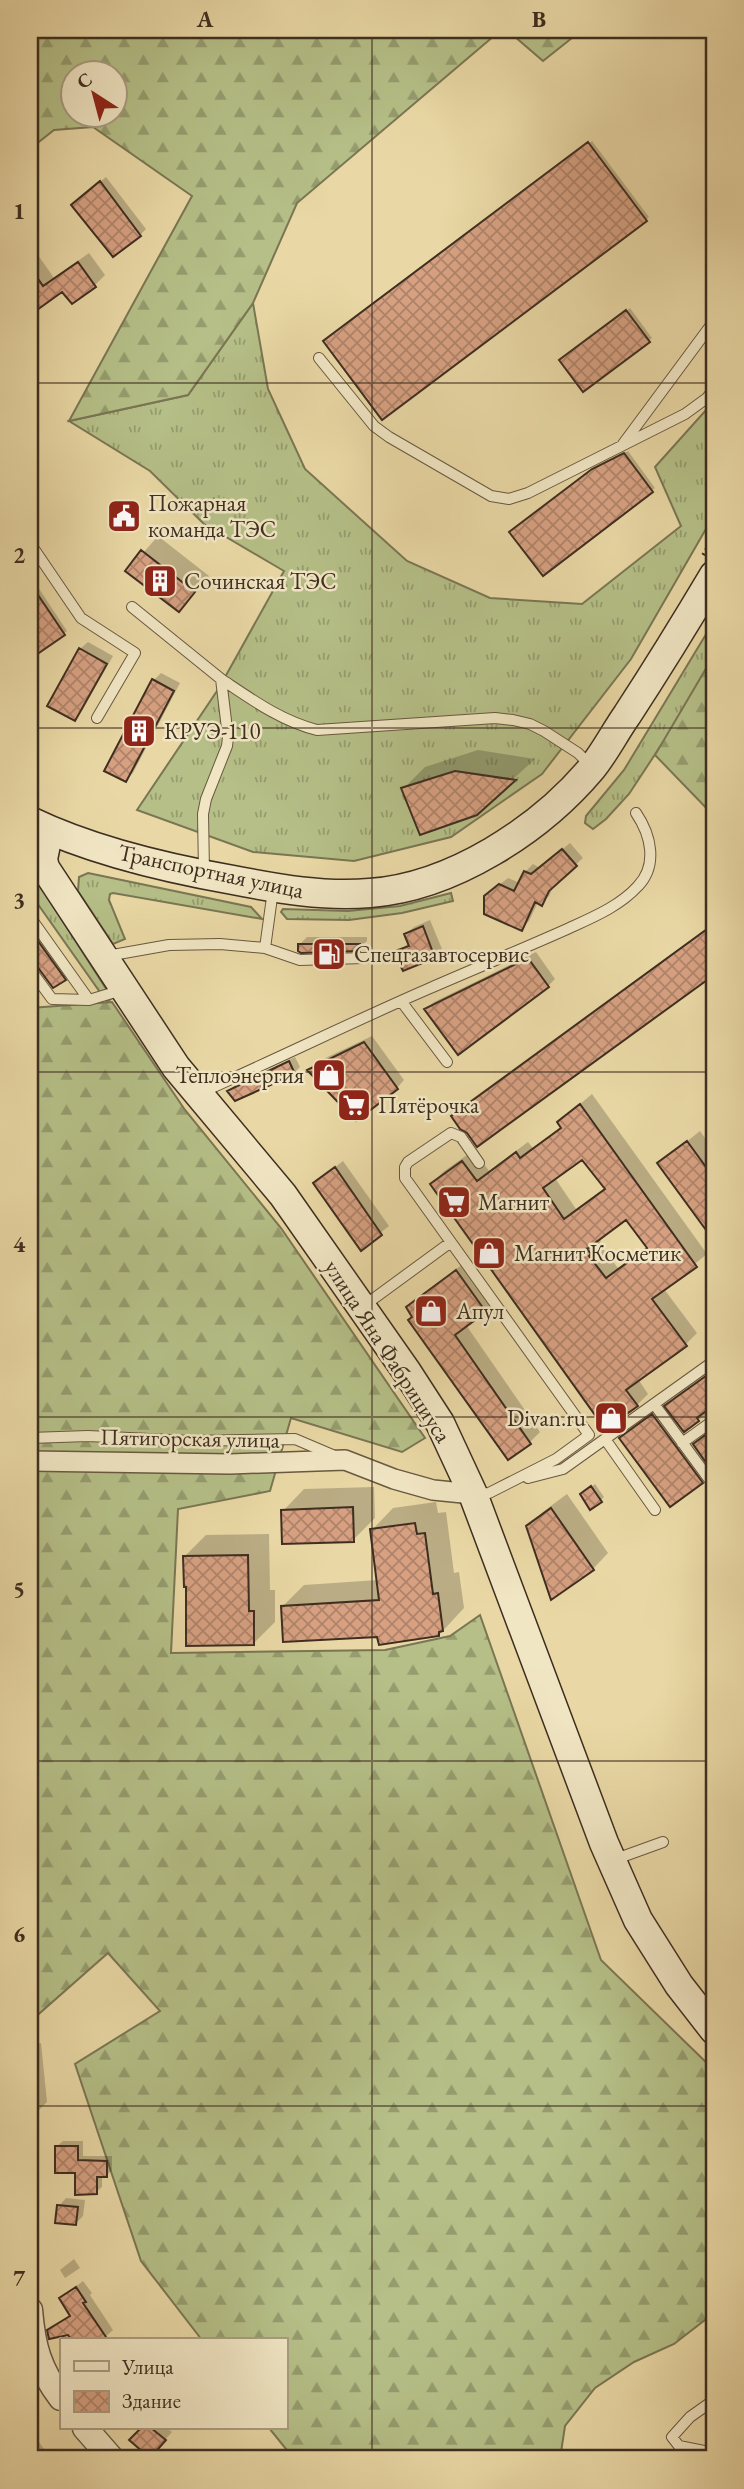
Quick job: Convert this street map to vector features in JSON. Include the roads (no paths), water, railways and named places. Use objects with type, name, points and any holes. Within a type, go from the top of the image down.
[{"type":"main road","name":"Транспортная улица","points":[[39,825],[98,847],[204,875],[320,894],[372,893],[411,886],[447,874],[515,837],[555,805],[592,767],[662,662],[707,567]]},
{"type":"main road","name":"улица Яна Фабрициуса","points":[[39,825],[45,868],[176,1067],[283,1195],[440,1423],[473,1494],[612,1861],[638,1920],[679,1985],[714,2029]]},
{"type":"street","name":"Пятигорская улица","points":[[30,1461],[230,1464],[345,1460],[394,1479],[433,1490],[473,1494]]},
{"type":"street","points":[[30,2310],[31,2343],[51,2385],[60,2397]]},
{"type":"street","points":[[87,2430],[112,2459]]},
{"type":"lane","points":[[622,445],[714,321]]},
{"type":"lane","points":[[319,358],[374,426],[491,496],[509,499],[528,493],[685,414],[714,389]]},
{"type":"lane","points":[[30,543],[81,618],[135,653],[97,718]]},
{"type":"lane","points":[[132,607],[221,679],[297,725],[317,730],[495,718],[530,724],[578,753],[592,767]]},
{"type":"lane","points":[[204,875],[203,814],[228,737],[221,679]]},
{"type":"lane","points":[[197,1094],[543,940],[600,914],[623,900],[639,886],[648,872],[651,856],[645,825],[636,813]]},
{"type":"lane","points":[[265,948],[273,888]]},
{"type":"lane","points":[[30,917],[89,999]]},
{"type":"lane","points":[[103,956],[169,945],[220,944],[265,948],[300,960],[395,957]]},
{"type":"lane","points":[[30,969],[52,999],[89,999],[125,990]]},
{"type":"lane","points":[[401,1001],[446,1062]]},
{"type":"lane","points":[[473,1494],[489,1493],[513,1481],[556,1459],[589,1435],[405,1178],[408,1162],[451,1133],[461,1137],[479,1163]]},
{"type":"lane","points":[[361,1307],[451,1242]]},
{"type":"lane","points":[[513,1481],[563,1469],[714,1361]]},
{"type":"lane","points":[[654,1404],[709,1479]]},
{"type":"lane","points":[[682,1443],[714,1420]]},
{"type":"lane","name":"Пятигорская улица","points":[[30,1438],[88,1436],[191,1441],[295,1439],[345,1460]]},
{"type":"lane","points":[[605,1439],[655,1510]]},
{"type":"lane","points":[[612,1861],[663,1842]]},
{"type":"lane","points":[[714,2400],[690,2417],[672,2437],[679,2446],[714,2453]]},
{"type":"place","name":"Пожарная команда ТЭС","points":[[124,516]]},
{"type":"place","name":"Сочинская ТЭС","points":[[160,581]]},
{"type":"place","name":"КРУЭ-110","points":[[139,731]]},
{"type":"place","name":"Спецгазавтосервис","points":[[329,954]]},
{"type":"place","name":"Теплоэнергия","points":[[329,1075]]},
{"type":"place","name":"Пятёрочка","points":[[354,1105]]},
{"type":"place","name":"Магнит","points":[[454,1202]]},
{"type":"place","name":"Магнит Косметик","points":[[489,1253]]},
{"type":"place","name":"Апул","points":[[431,1311]]},
{"type":"place","name":"Divan.ru","points":[[611,1418]]}]
